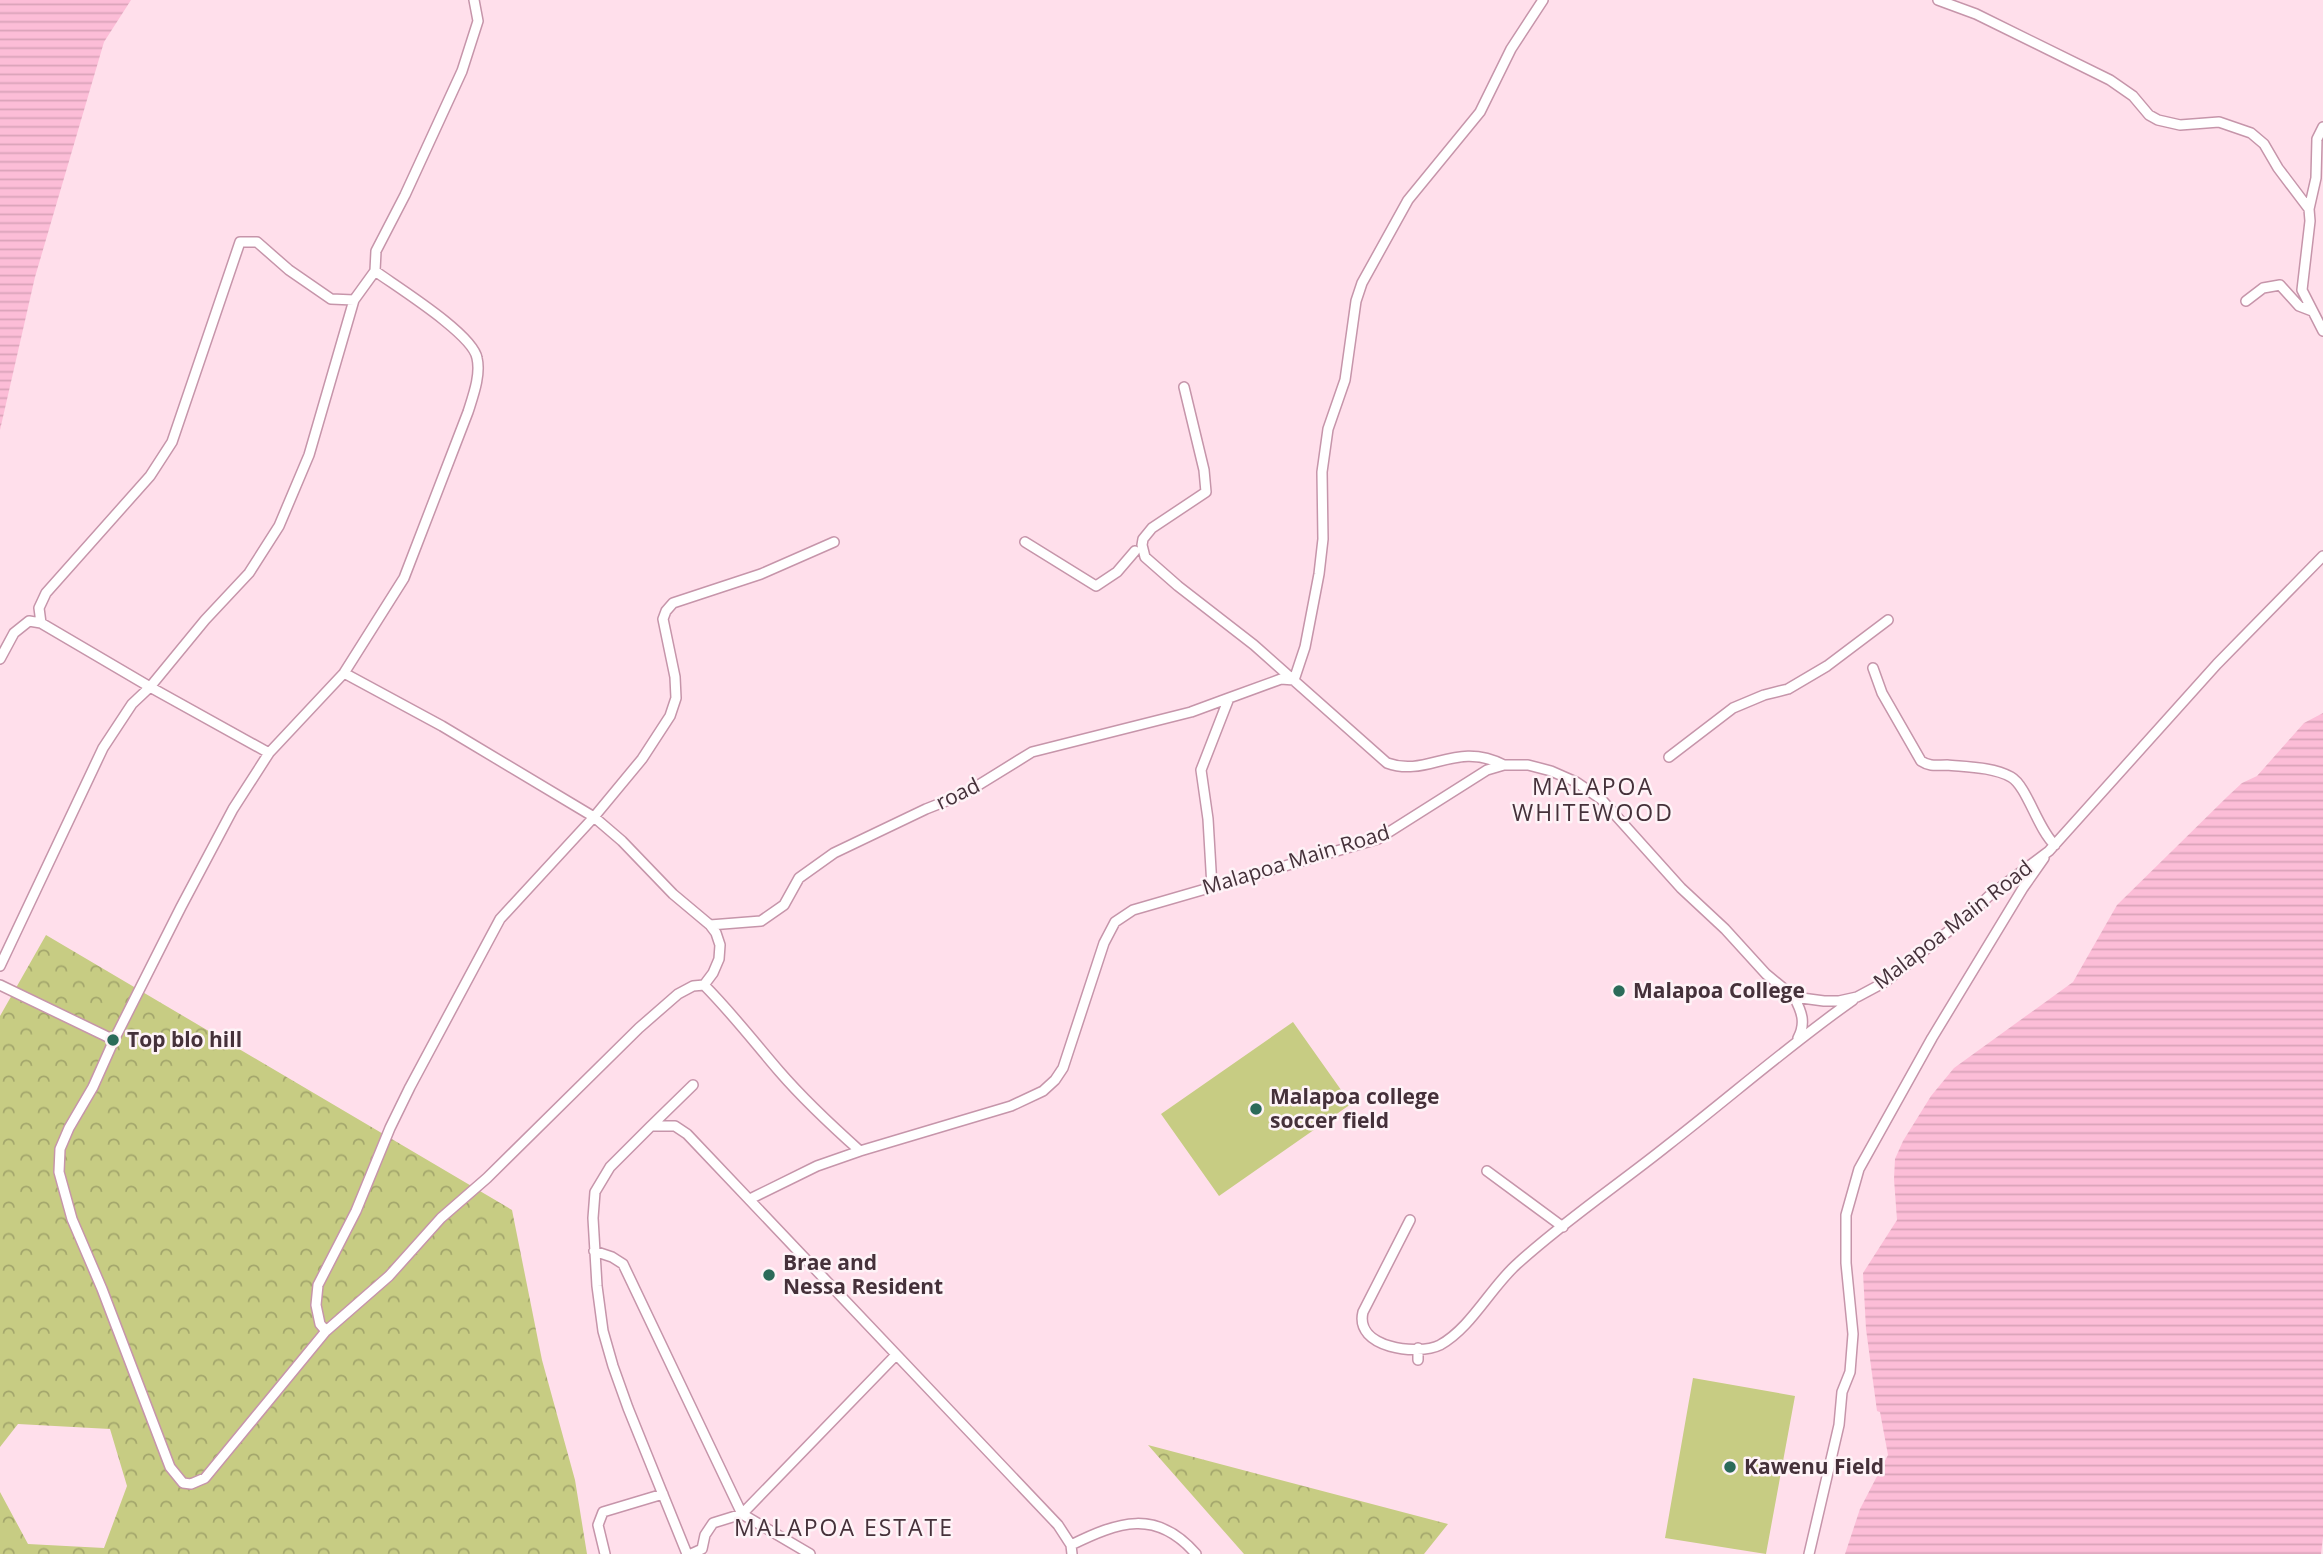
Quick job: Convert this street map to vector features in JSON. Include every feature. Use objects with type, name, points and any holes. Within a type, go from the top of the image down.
[{"type":"street","points":[[0,966],[103,748],[132,704],[150,687],[205,620],[249,573],[279,526],[309,455],[354,300],[375,271],[376,251],[405,195],[461,71],[478,21],[474,0]]},
{"type":"street","points":[[1293,680],[1313,614],[1323,539],[1322,472],[1328,429],[1345,380],[1356,302],[1362,283],[1408,200],[1480,112],[1511,49],[1543,0]]},
{"type":"street","points":[[1938,0],[1976,14],[2110,80],[2133,96],[2149,115],[2158,120],[2180,125],[2219,122],[2251,133],[2264,144],[2278,168],[2309,209]]},
{"type":"street","points":[[2323,127],[2318,139],[2316,178],[2309,209],[2302,290],[2323,331]]},
{"type":"street","points":[[41,623],[39,608],[46,593],[150,476],[172,442],[240,242],[257,242],[289,271],[331,299],[354,300]]},
{"type":"street","points":[[375,271],[461,333],[477,357],[476,384],[468,412],[404,578],[344,673],[269,753],[233,809],[60,1149],[59,1172],[72,1219],[102,1289],[170,1467],[183,1483],[191,1485],[205,1478],[326,1331],[389,1276],[441,1219],[487,1178],[639,1028],[678,994],[693,986],[704,985]]},
{"type":"street","points":[[2246,301],[2263,288],[2280,285],[2300,306],[2314,312]]},
{"type":"street","points":[[1184,387],[1204,470],[1206,492],[1153,528],[1143,539],[1146,557],[1178,586],[1235,629],[1387,763],[1405,767],[1419,766],[1468,755],[1493,759],[1504,765]]},
{"type":"street","points":[[326,1331],[320,1324],[316,1305],[318,1285],[356,1211],[410,1087],[500,919],[569,841],[594,817],[642,760],[670,716],[676,698],[664,629],[666,611],[673,603],[761,574],[834,541]]},
{"type":"street","points":[[1025,542],[1096,586],[1117,572],[1135,551]]},
{"type":"street","name":"Malapoa Main Road","points":[[750,1199],[817,1166],[1012,1105],[1043,1091],[1063,1068],[1087,988],[1104,943],[1115,922],[1133,910],[1378,839],[1479,774],[1504,765],[1539,767],[1576,782],[1601,799],[1681,888],[1766,974],[1794,997],[1824,1002],[1857,997],[1885,982],[2052,848],[2217,664],[2323,556]]},
{"type":"street","points":[[1669,757],[1733,708],[1764,695],[1788,689],[1827,666],[1888,620]]},
{"type":"street","points":[[0,659],[14,634],[29,621],[41,623],[269,753]]},
{"type":"street","points":[[1809,1554],[1835,1446],[1842,1392],[1850,1372],[1853,1334],[1846,1263],[1846,1215],[1859,1169],[1932,1038],[2023,888],[2052,848],[2015,780],[1986,769],[1931,766],[1921,761],[1882,693],[1873,668]]},
{"type":"street","points":[[344,673],[442,726],[594,817],[622,841],[673,894],[710,925],[720,945],[719,959],[704,985]]},
{"type":"street","name":"road","points":[[710,925],[761,921],[784,905],[799,878],[834,853],[964,794],[1032,752],[1191,712],[1280,679],[1293,680]]},
{"type":"street","points":[[1212,887],[1202,770],[1229,698]]},
{"type":"street","points":[[0,985],[114,1040]]},
{"type":"street","points":[[704,985],[817,1112],[860,1151]]},
{"type":"street","points":[[1794,997],[1802,1012],[1803,1022],[1801,1034],[1794,1045]]},
{"type":"street","points":[[1410,1220],[1362,1319],[1365,1333],[1371,1339],[1400,1348],[1433,1348],[1466,1323],[1517,1264],[1810,1030],[1857,997]]},
{"type":"street","points":[[693,1085],[610,1167],[600,1180],[593,1204],[594,1251],[601,1319],[610,1354],[628,1408],[689,1554],[704,1551],[705,1535],[713,1523],[742,1514],[895,1356]]},
{"type":"street","points":[[651,1126],[668,1125],[680,1129],[750,1199],[895,1356],[1059,1525],[1072,1550],[1110,1527],[1140,1522],[1173,1533],[1196,1554]]},
{"type":"street","points":[[1487,1171],[1563,1227]]},
{"type":"street","points":[[594,1251],[623,1264],[742,1514],[810,1554]]},
{"type":"street","points":[[1418,1348],[1418,1360]]},
{"type":"street","points":[[605,1554],[598,1525],[603,1513],[663,1494]]},
{"type":"green space","points":[[46,935],[512,1210],[542,1360],[575,1480],[587,1554],[0,1554],[0,1492],[28,1544],[104,1548],[127,1486],[110,1429],[18,1424],[0,1447],[0,1016]]},
{"type":"green space","name":"Malapoa college soccer field","points":[[1293,1022],[1351,1104],[1219,1196],[1161,1114]]},
{"type":"green space","name":"Kawenu Field","points":[[1693,1378],[1795,1396],[1766,1554],[1665,1538]]},
{"type":"green space","points":[[1148,1445],[1448,1524],[1424,1554],[1244,1554]]},
{"type":"shaded area","points":[[0,0],[131,0],[104,42],[35,277],[0,430]]},
{"type":"shaded area","points":[[2323,713],[2321,1554],[1845,1554],[1860,1509],[1888,1455],[1880,1412],[1877,1411],[1866,1329],[1863,1273],[1897,1220],[1895,1159],[1903,1141],[1931,1096],[1954,1068],[2073,982],[2117,905],[2242,783],[2257,776],[2304,723]]},
{"type":"place","name":"Malapoa College","points":[[1619,991]]},
{"type":"place","name":"Top blo hill","points":[[113,1040]]},
{"type":"place","name":"Malapoa college soccer field","points":[[1256,1109]]},
{"type":"place","name":"Brae and Nessa Resident","points":[[769,1275]]},
{"type":"place","name":"Kawenu Field","points":[[1730,1467]]},
{"type":"district","name":"MALAPOA WHITEWOOD","points":[[1593,800]]},
{"type":"district","name":"MALAPOA ESTATE","points":[[844,1528]]}]
